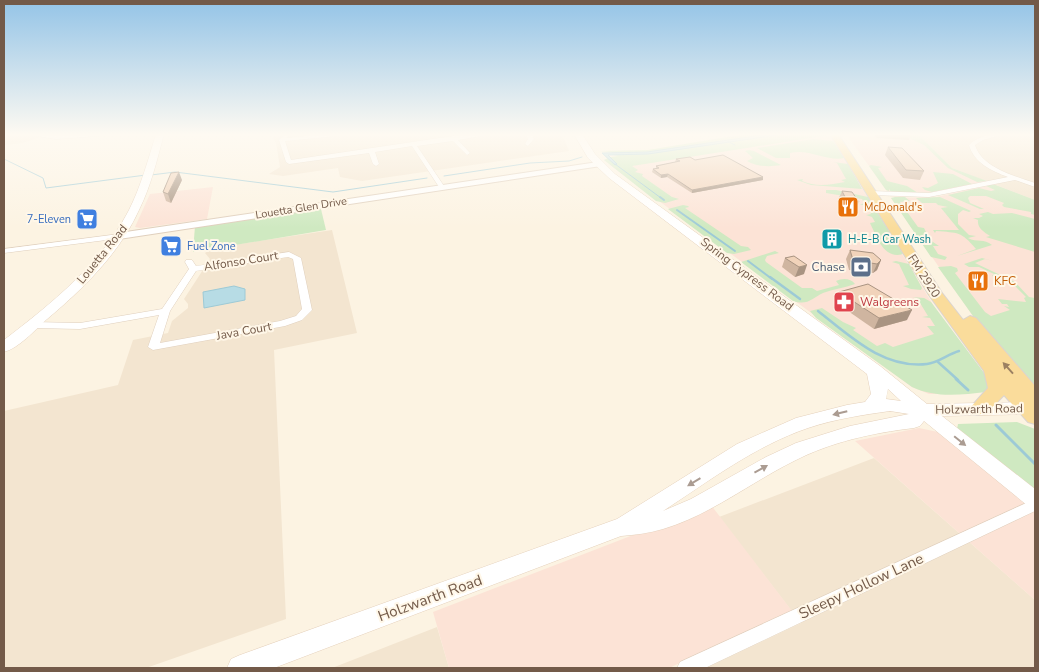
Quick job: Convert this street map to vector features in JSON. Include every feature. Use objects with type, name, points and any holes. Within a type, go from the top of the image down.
[{"type":"main road","name":"Louetta Road","points":[[4,348],[69,293],[120,236],[133,213],[150,165]]},
{"type":"main road","name":"Spring Cypress Road","points":[[600,165],[874,370],[959,441],[1035,500]]},
{"type":"main road","name":"FM 2920","points":[[856,165],[1033,408]]},
{"type":"main road","name":"FM 2920","points":[[860,165],[936,295],[992,369],[1033,408]]},
{"type":"main road","points":[[978,410],[998,390],[992,369]]},
{"type":"main road","points":[[871,407],[877,402],[880,393],[874,370]]},
{"type":"main road","name":"Holzwarth Road","points":[[621,527],[744,449],[776,433],[802,423],[890,404],[922,410],[1033,408]]},
{"type":"main road","name":"Holzwarth Road","points":[[240,668],[621,527],[665,519],[713,499],[790,454],[828,438],[888,424],[914,421],[922,410]]},
{"type":"street","points":[[427,165],[441,186]]},
{"type":"street","name":"Louetta Glen Drive","points":[[4,251],[120,236],[441,186],[588,165]]},
{"type":"street","points":[[990,165],[1014,178],[1035,185]]},
{"type":"street","points":[[876,193],[929,195],[1014,178]]},
{"type":"street","name":"Alfonso Court","points":[[165,311],[191,266],[206,267],[289,254]]},
{"type":"street","name":"Java Court","points":[[165,311],[153,347],[282,324],[299,318],[306,310],[298,258],[289,254]]},
{"type":"street","points":[[32,325],[80,326],[165,311]]},
{"type":"street","name":"Sleepy Hollow Lane","points":[[686,668],[1035,505]]},
{"type":"shaded area","points":[[280,165],[470,165],[362,181],[340,177],[338,168],[283,176],[269,174]]},
{"type":"shaded area","points":[[610,165],[848,165],[935,308],[987,377],[969,394],[929,394],[912,387]]},
{"type":"shaded area","points":[[869,165],[949,165],[987,181],[932,192],[887,191]]},
{"type":"shaded area","points":[[949,165],[1035,165],[1035,200]]},
{"type":"shaded area","points":[[993,184],[1035,200],[1035,387],[973,316],[891,198],[936,197]]},
{"type":"shaded area","points":[[213,187],[207,219],[140,228],[135,227],[150,194]]},
{"type":"shaded area","points":[[332,230],[357,333],[274,350],[286,619],[146,668],[4,668],[4,411],[118,385],[133,340],[168,333],[172,321],[188,308],[188,304],[184,299],[210,259],[205,253],[213,248]]},
{"type":"shaded area","points":[[919,428],[938,432],[1035,504],[1035,600],[855,441]]},
{"type":"shaded area","points":[[874,458],[1035,600],[1035,668],[706,668],[801,623],[719,517]]},
{"type":"shaded area","points":[[711,505],[792,611],[669,668],[449,668],[433,612]]},
{"type":"shaded area","points":[[437,627],[449,668],[332,668]]},
{"type":"green space","points":[[611,165],[636,165],[632,166],[638,170],[635,172],[643,174],[642,176],[672,197],[679,199],[665,203],[656,201]]},
{"type":"green space","points":[[838,165],[849,165],[862,189],[811,185],[797,180],[803,179],[802,181],[807,183],[828,185],[845,182],[841,180],[846,179]]},
{"type":"green space","points":[[945,165],[987,181],[977,182]]},
{"type":"green space","points":[[869,166],[882,167],[878,168],[887,181],[907,186],[918,193],[891,192],[889,189],[889,191],[886,190]]},
{"type":"green space","points":[[933,172],[953,174],[972,184],[932,192],[925,190],[922,187],[928,188],[938,183]]},
{"type":"green space","points":[[993,184],[1035,200],[1035,215],[1031,214],[1031,212],[1004,207],[1002,205],[1004,203],[986,196],[970,196],[968,198],[970,203],[984,209],[980,209],[948,195],[979,188],[991,191],[995,190],[986,186]]},
{"type":"green space","points":[[826,190],[836,190],[868,197],[903,254],[891,254],[882,246],[870,223],[875,222],[872,217],[866,215],[871,214],[865,205],[860,205],[864,203],[862,199],[826,193]]},
{"type":"green space","points":[[905,197],[910,201],[900,202],[918,227],[924,228],[930,240],[939,246],[933,246],[938,254],[947,257],[945,260],[931,257],[891,198]]},
{"type":"green space","points":[[940,197],[971,211],[963,210],[958,214],[958,224],[969,235],[976,236],[968,238],[992,245],[957,256],[976,249],[967,239],[959,234],[936,231],[935,233],[933,230],[959,230],[941,208],[948,207],[936,203],[922,203],[916,198]]},
{"type":"green space","points":[[683,205],[688,206],[685,208],[741,246],[748,247],[751,250],[734,254],[727,253],[668,209]]},
{"type":"green space","points":[[321,209],[326,230],[193,252],[195,226]]},
{"type":"green space","points":[[988,212],[993,214],[1012,213],[1035,219],[1035,252],[986,237],[990,236],[980,228],[978,220],[973,218],[979,218],[983,216],[979,214]]},
{"type":"green space","points":[[775,251],[779,253],[767,256],[766,262],[802,288],[812,288],[817,291],[839,285],[836,281],[844,279],[855,284],[823,293],[806,302],[793,301],[741,262]]},
{"type":"green space","points":[[982,258],[993,261],[985,259],[975,263],[1015,282],[1029,297],[1035,298],[1035,387],[973,316],[938,267],[951,266],[957,268],[958,271],[955,273],[985,312],[991,316],[1010,310],[1004,306],[1009,307],[1007,304],[1002,304],[998,299],[1026,302],[1024,298],[1026,297],[1010,281],[992,276],[994,274],[979,267],[969,267],[964,264]]},
{"type":"green space","points":[[892,262],[909,264],[922,288],[921,290],[903,286],[909,285],[899,264]]},
{"type":"green space","points":[[912,297],[924,298],[931,302],[987,377],[991,385],[986,392],[957,395],[939,394],[912,387],[816,318],[810,311],[822,308],[856,328],[853,330],[877,346],[885,343],[893,347],[934,334],[927,326],[935,326],[930,318],[922,317],[928,316],[917,298]]},
{"type":"green space","points":[[1017,422],[1035,429],[1035,493],[971,446],[957,429],[958,424]]},
{"type":"water","points":[[234,286],[245,289],[245,300],[204,308],[203,292]]},
{"type":"building","points":[[742,165],[763,177],[692,190],[668,174],[661,175],[653,169],[659,168],[656,166]]},
{"type":"building","points":[[902,165],[919,165],[924,171],[906,170]]},
{"type":"building","points":[[179,172],[168,194],[163,192],[171,173]]},
{"type":"building","points":[[842,191],[852,192],[859,202],[847,201]]},
{"type":"building","points":[[850,250],[873,253],[881,260],[877,264],[853,260]]},
{"type":"building","points":[[794,256],[807,265],[799,267],[785,258]]},
{"type":"building","points":[[868,284],[912,310],[879,318],[839,292]]},
{"type":"waterway","points":[[17,165],[43,178],[46,188],[146,175]]},
{"type":"waterway","points":[[444,176],[514,165]]},
{"type":"waterway","points":[[617,165],[661,198]]},
{"type":"waterway","points":[[151,175],[175,172],[333,192],[427,178]]},
{"type":"waterway","points":[[660,197],[664,200]]},
{"type":"waterway","points":[[677,210],[735,251]]},
{"type":"waterway","points":[[748,261],[772,279]]},
{"type":"waterway","points":[[770,277],[800,299]]},
{"type":"waterway","points":[[818,311],[868,349],[896,361],[911,364],[927,364],[959,351]]},
{"type":"waterway","points":[[938,362],[958,380]]},
{"type":"waterway","points":[[956,379],[968,390]]},
{"type":"waterway","points":[[996,425],[1035,464]]},
{"type":"place","name":"McDonald's","points":[[848,207]]},
{"type":"place","name":"7-Eleven","points":[[87,219]]},
{"type":"place","name":"H-E-B Car Wash","points":[[832,239]]},
{"type":"place","name":"Fuel Zone","points":[[171,246]]},
{"type":"place","name":"Chase","points":[[861,267]]},
{"type":"place","name":"KFC","points":[[978,281]]},
{"type":"place","name":"Walgreens","points":[[844,302]]}]
